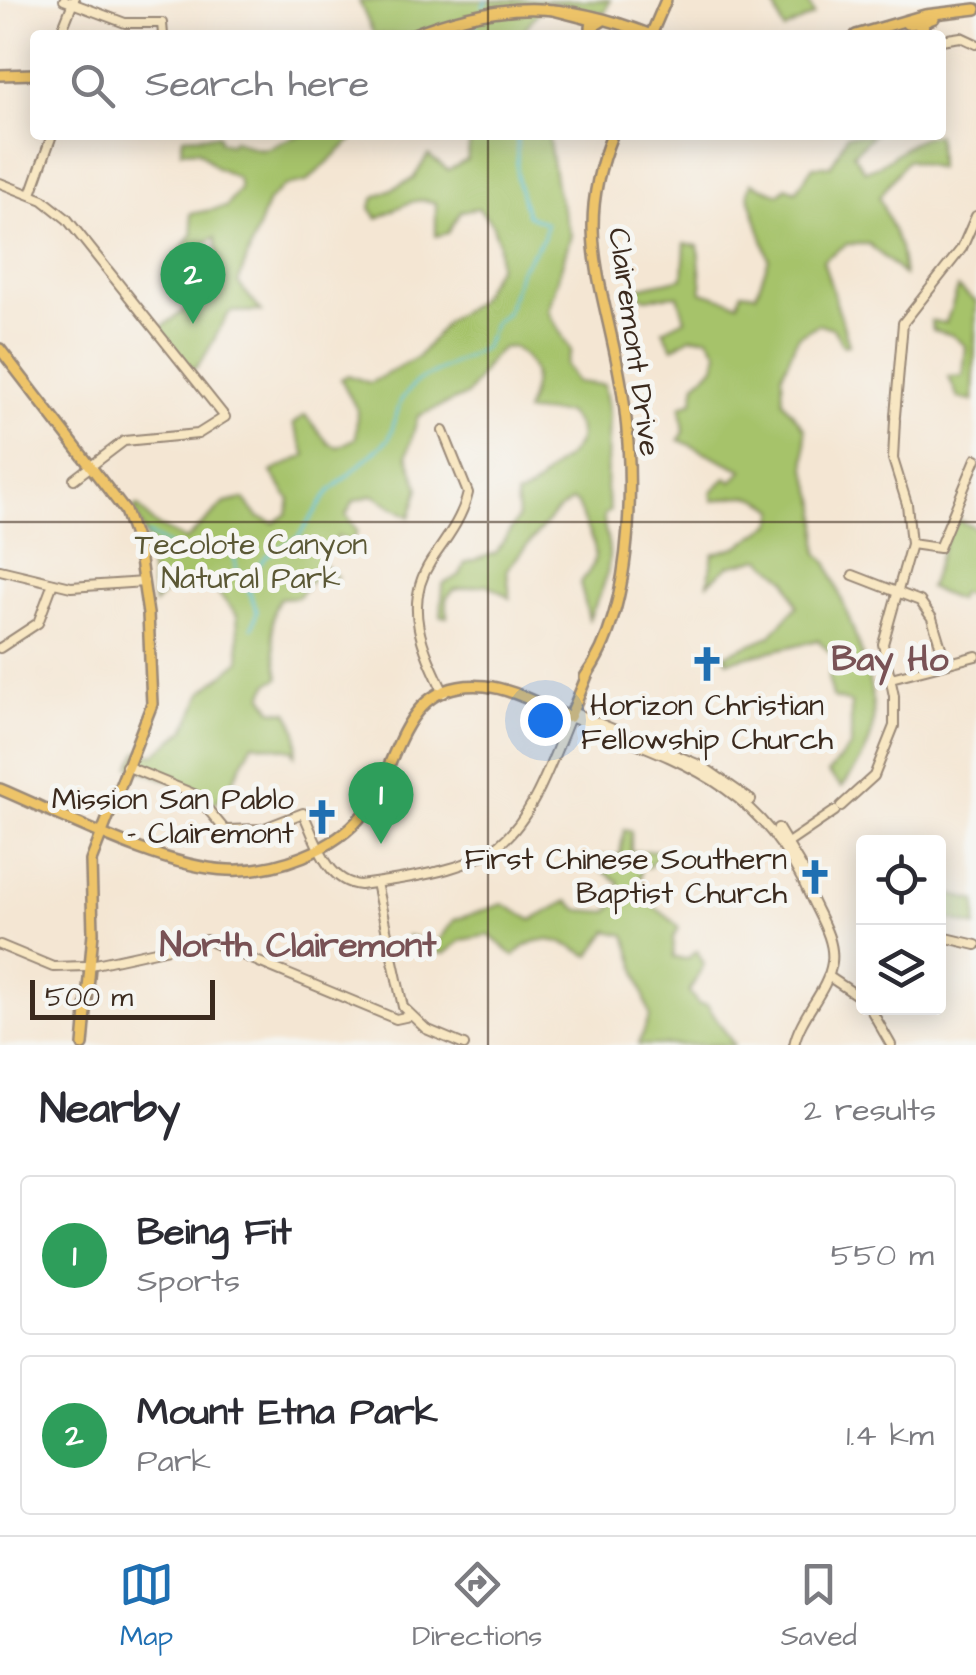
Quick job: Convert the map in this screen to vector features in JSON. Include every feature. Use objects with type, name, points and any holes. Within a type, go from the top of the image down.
[{"type":"main road","points":[[655,30],[668,0]]},
{"type":"main road","points":[[423,30],[466,12],[531,4],[592,12],[640,30]]},
{"type":"main road","points":[[432,30],[481,12],[546,8],[592,20],[591,28],[602,20],[627,30]]},
{"type":"main road","points":[[873,30],[943,10],[976,12]]},
{"type":"main road","points":[[887,30],[940,15],[976,12]]},
{"type":"main road","points":[[924,30],[924,21],[940,15]]},
{"type":"main road","points":[[900,26],[916,23],[922,30]]},
{"type":"main road","points":[[0,78],[30,76]]},
{"type":"main road","name":"Clairemont Drive","points":[[571,715],[615,604],[628,529],[624,397],[590,235],[594,188],[610,140]]},
{"type":"main road","points":[[0,349],[125,511],[142,582],[153,697],[90,864],[88,965],[81,1045]]},
{"type":"main road","points":[[0,358],[90,466]]},
{"type":"main road","points":[[0,786],[185,863],[226,870],[272,866],[319,846],[357,813],[406,725],[442,690],[464,681],[490,681],[571,715]]},
{"type":"street","points":[[61,30],[70,1],[125,22],[162,23],[163,30]]},
{"type":"street","points":[[946,39],[962,37],[976,44]]},
{"type":"street","points":[[30,194],[50,140]]},
{"type":"street","points":[[0,183],[30,194],[66,218],[226,417],[198,434],[124,440],[74,478]]},
{"type":"street","points":[[786,844],[872,779],[887,753],[895,718],[883,644],[910,544],[907,504],[894,460],[901,329],[962,248],[976,216]]},
{"type":"street","points":[[442,690],[420,639],[416,608],[424,574],[456,523],[468,493],[443,431]]},
{"type":"street","points":[[910,544],[938,548],[976,459]]},
{"type":"street","points":[[0,570],[80,588],[142,582]]},
{"type":"street","points":[[853,575],[920,601],[928,610],[946,661]]},
{"type":"street","points":[[0,648],[33,629],[53,583]]},
{"type":"street","points":[[891,678],[976,656]]},
{"type":"street","points":[[571,715],[688,760],[726,780],[756,805],[786,844],[830,938],[832,962],[830,977],[804,1015],[796,1045]]},
{"type":"street","name":"Clairemont Drive","points":[[319,846],[332,871],[344,882],[376,883],[466,864],[500,847],[526,818],[571,715]]},
{"type":"street","points":[[125,766],[196,795],[225,830],[262,828],[303,814],[319,846]]},
{"type":"street","points":[[376,883],[398,994],[408,1018]]},
{"type":"street","points":[[946,938],[976,946]]},
{"type":"street","points":[[0,945],[54,967],[88,965],[206,940],[408,1018],[464,1045]]},
{"type":"street","points":[[830,977],[856,992]]},
{"type":"street","points":[[874,1015],[892,1045]]},
{"type":"green space","points":[[610,0],[605,13],[546,2],[524,30],[372,30],[359,1]]},
{"type":"green space","points":[[772,0],[807,0],[814,15],[784,30]]},
{"type":"green space","points":[[183,140],[219,140],[230,144],[233,140],[265,149],[286,140],[352,140],[306,182],[284,186],[268,201],[238,283],[261,311],[230,312],[192,370],[159,329],[209,292],[212,277],[220,272],[215,237],[193,252],[177,256],[193,233],[190,214],[226,207],[240,189],[238,178],[215,167],[198,150],[181,151]]},
{"type":"green space","name":"Tecolote Canyon Natural Park","points":[[470,140],[549,140],[557,192],[571,235],[548,311],[571,351],[566,365],[576,382],[604,385],[609,414],[606,489],[610,511],[604,520],[609,556],[602,588],[589,619],[580,583],[594,561],[594,544],[578,504],[572,501],[556,512],[507,569],[510,598],[487,584],[454,590],[447,597],[447,617],[441,616],[443,584],[460,575],[465,563],[496,553],[518,518],[516,496],[535,486],[572,452],[579,440],[578,427],[567,413],[525,412],[532,393],[532,369],[513,347],[502,348],[467,395],[418,416],[407,455],[419,488],[410,517],[373,495],[354,501],[346,515],[357,531],[352,543],[338,536],[319,561],[337,577],[326,583],[312,579],[298,597],[280,598],[272,626],[279,678],[269,683],[263,696],[272,710],[288,712],[296,728],[297,749],[295,755],[293,750],[253,743],[231,784],[211,808],[198,791],[130,766],[139,751],[154,755],[185,730],[203,691],[240,661],[237,615],[213,587],[168,590],[154,604],[147,540],[134,508],[138,506],[154,524],[186,540],[225,503],[244,499],[258,517],[274,523],[287,514],[290,500],[271,472],[306,455],[293,424],[305,415],[329,444],[338,447],[356,438],[357,410],[341,379],[348,375],[370,383],[418,357],[448,320],[476,302],[498,266],[499,244],[492,223],[478,208],[461,211],[448,233],[436,236],[436,203],[420,200],[377,218],[370,208],[375,197],[413,179],[428,155],[448,170],[467,160]]},
{"type":"green space","points":[[844,140],[868,140],[853,154],[865,171],[917,140],[937,140],[938,168],[907,160],[879,197],[900,248],[904,275],[869,244],[847,244],[823,260],[849,344],[843,345],[833,328],[819,324],[798,336],[782,374],[783,401],[805,429],[806,469],[818,506],[818,553],[828,564],[871,691],[870,739],[842,787],[828,773],[851,746],[851,703],[833,698],[828,677],[836,659],[818,640],[728,661],[724,655],[770,636],[797,606],[787,580],[761,558],[729,566],[708,583],[713,554],[739,546],[773,523],[776,510],[746,496],[713,501],[711,492],[726,478],[732,482],[743,470],[679,440],[684,432],[681,406],[693,401],[696,383],[715,366],[718,352],[708,337],[690,337],[673,348],[663,330],[685,319],[678,295],[645,298],[633,289],[683,278],[685,243],[698,246],[702,292],[738,303],[742,292],[756,294],[769,259],[748,193],[751,183],[779,194],[786,187],[796,191],[813,166],[831,166]]},
{"type":"green space","points":[[958,288],[976,302],[973,401],[958,398],[949,377],[963,376],[966,346],[952,335],[933,330],[931,321],[946,323]]},
{"type":"green space","points":[[953,518],[976,528],[976,597],[960,593],[957,600],[929,588]]},
{"type":"green space","points":[[624,830],[631,831],[631,852],[663,850],[649,867],[641,866],[642,891],[650,904],[679,928],[673,938],[674,958],[687,959],[697,951],[704,964],[689,992],[698,1004],[707,1005],[734,1045],[638,1045],[650,1016],[626,935],[608,931],[590,956],[560,942],[541,940],[514,956],[489,935],[462,940],[444,954],[411,945],[408,936],[437,943],[454,920],[503,904],[532,920],[568,901],[579,910],[608,912],[618,899],[619,882],[597,867],[602,856],[620,855]]},
{"type":"green space","points":[[946,893],[976,901],[976,927],[946,918]]},
{"type":"waterway","points":[[483,6],[487,0]]},
{"type":"waterway","points":[[475,18],[476,30]]},
{"type":"waterway","points":[[147,534],[193,559],[227,550],[234,556],[237,572],[250,575],[267,556],[298,537],[329,492],[389,439],[401,400],[416,382],[484,348],[495,322],[507,312],[520,270],[544,237],[546,223],[527,215],[517,180],[517,140]]},
{"type":"waterway","points":[[244,578],[257,611],[252,628]]},
{"type":"place","name":"Mount Etna Park","points":[[193,324]]},
{"type":"place","name":"Horizon Christian Fellowship Church","points":[[707,664]]},
{"type":"place","name":"Mission San Pablo - Clairemont","points":[[322,817]]},
{"type":"place","name":"Being Fit","points":[[381,844]]},
{"type":"place","name":"First Chinese Southern Baptist Church","points":[[815,877]]},
{"type":"district","name":"Bay Ho","points":[[890,659]]},
{"type":"district","name":"North Clairemont","points":[[298,945]]}]
